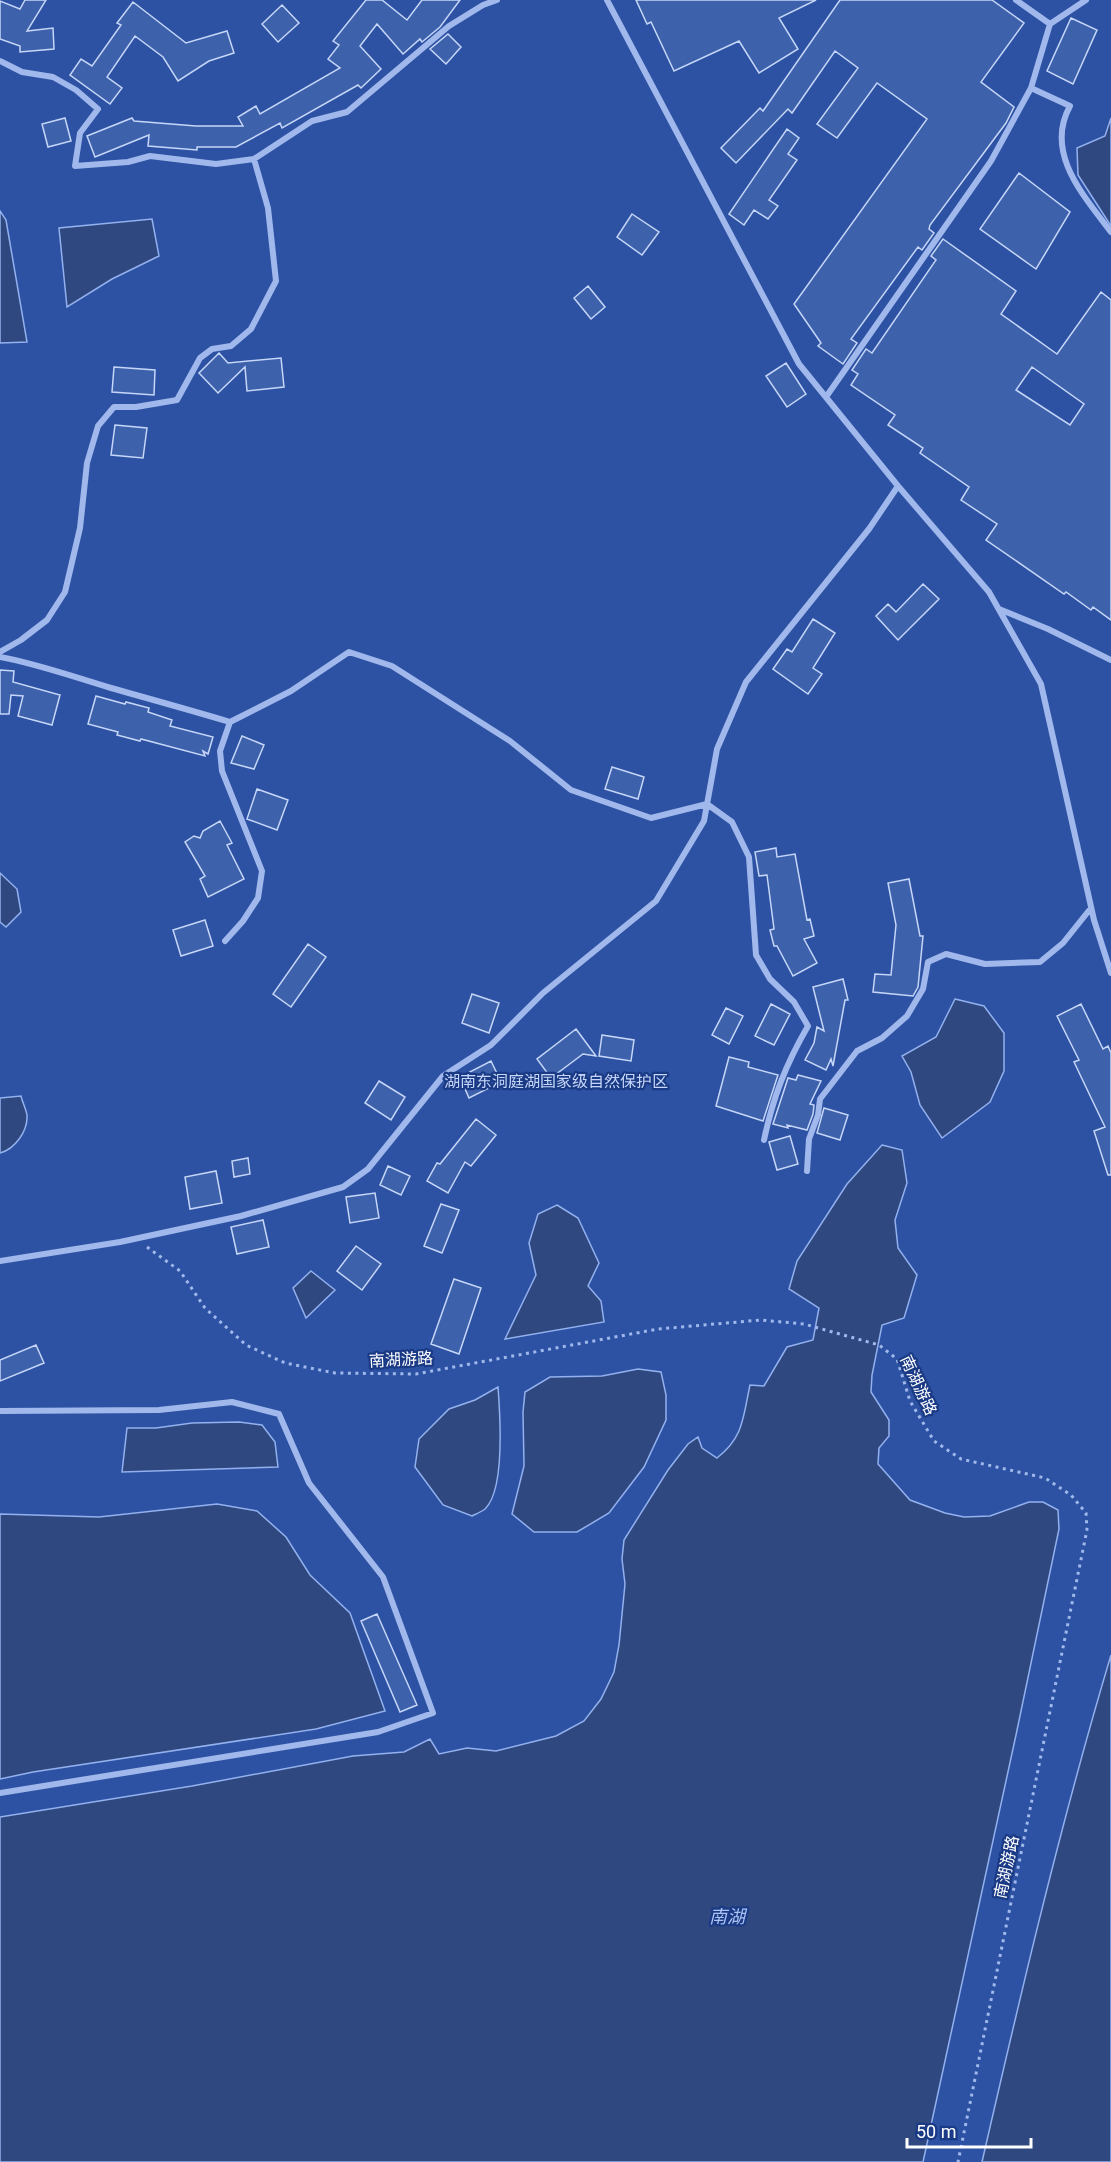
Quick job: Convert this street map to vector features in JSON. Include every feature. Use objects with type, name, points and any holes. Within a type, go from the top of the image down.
[{"type":"street","points":[[0,61],[22,72],[53,77],[76,90],[98,110],[80,133],[75,166],[128,162],[150,156],[216,164],[254,159],[312,121],[347,112],[449,26],[483,5],[497,0]]},
{"type":"street","points":[[607,0],[799,364],[898,486],[989,592],[1041,684],[1091,908],[1111,972]]},
{"type":"street","points":[[1016,0],[1050,24]]},
{"type":"street","points":[[826,397],[991,161],[1031,88],[1050,24],[1086,0]]},
{"type":"street","points":[[1031,88],[1070,106],[1062,120],[1061,150],[1078,189],[1111,232]]},
{"type":"street","points":[[0,652],[21,640],[47,620],[65,592],[80,528],[87,463],[98,426],[114,407],[136,407],[177,400],[200,358],[212,349],[231,346],[251,329],[262,312],[276,281],[268,207],[254,159]]},
{"type":"street","points":[[0,1262],[241,1216],[343,1187],[368,1169],[443,1076],[491,1045],[543,993],[656,901],[704,821],[717,749],[746,682],[869,529],[898,486]]},
{"type":"street","points":[[999,608],[1111,660]]},
{"type":"street","points":[[225,940],[243,921],[258,898],[262,871],[222,771],[220,751],[230,722],[291,691],[349,652],[392,666],[510,741],[571,790],[651,818],[707,804],[732,822],[749,857],[756,955],[770,979],[794,1002],[808,1026],[777,1086],[764,1140]]},
{"type":"street","points":[[0,657],[19,660],[230,722]]},
{"type":"street","points":[[807,1171],[809,1139],[818,1115],[820,1099],[857,1051],[882,1038],[907,1016],[923,989],[928,962],[946,954],[985,964],[1040,962],[1063,943],[1091,908]]},
{"type":"street","points":[[0,1411],[159,1410],[232,1402],[279,1414],[309,1483],[383,1577],[433,1713],[378,1732],[0,1793]]},
{"type":"path","name":"南湖游路","points":[[135,1238],[180,1271],[206,1308],[246,1345],[285,1363],[335,1373],[416,1374],[646,1331],[700,1325],[762,1320],[804,1324],[879,1345],[897,1359],[910,1401],[934,1441],[961,1459],[1045,1478],[1071,1495],[1086,1513],[1087,1530],[958,2162]]},
{"type":"green space","name":"湖南东洞庭湖国家级自然保护区","points":[[0,0],[1111,0],[1111,2162],[0,2162]]},
{"type":"water","points":[[1111,118],[1111,226],[1078,175],[1077,148],[1105,136]]},
{"type":"water","points":[[0,211],[6,220],[27,342],[0,343]]},
{"type":"water","points":[[152,219],[159,256],[112,279],[67,307],[59,228]]},
{"type":"water","points":[[0,873],[17,889],[21,912],[6,927],[0,922]]},
{"type":"water","points":[[955,999],[984,1006],[1004,1033],[1004,1071],[990,1102],[942,1138],[920,1105],[911,1072],[902,1056],[936,1037]]},
{"type":"water","points":[[21,1096],[27,1115],[23,1133],[11,1148],[0,1153],[0,1098]]},
{"type":"water","name":"南湖","points":[[882,1145],[902,1150],[907,1183],[895,1220],[898,1248],[917,1275],[904,1318],[882,1325],[871,1392],[889,1420],[889,1436],[879,1448],[878,1464],[910,1500],[945,1513],[964,1517],[990,1516],[1029,1502],[1043,1502],[1058,1510],[1059,1529],[923,2162],[0,2162],[0,1817],[192,1786],[353,1756],[404,1752],[430,1739],[439,1754],[467,1748],[496,1751],[556,1736],[584,1721],[601,1699],[614,1672],[625,1584],[622,1559],[624,1540],[668,1470],[688,1444],[698,1437],[702,1448],[717,1458],[733,1442],[741,1426],[750,1385],[764,1386],[787,1347],[813,1340],[819,1308],[789,1289],[797,1261],[847,1184]]},
{"type":"water","points":[[557,1205],[578,1218],[599,1263],[588,1286],[601,1301],[604,1322],[505,1339],[536,1275],[529,1243],[538,1214]]},
{"type":"water","points":[[311,1271],[335,1290],[306,1318],[293,1288]]},
{"type":"water","points":[[638,1369],[661,1372],[666,1395],[666,1420],[644,1467],[609,1513],[577,1532],[534,1532],[512,1514],[524,1466],[525,1392],[550,1377],[602,1376]]},
{"type":"water","points":[[498,1387],[500,1451],[496,1486],[485,1509],[472,1516],[443,1505],[415,1467],[419,1439],[449,1409],[475,1400]]},
{"type":"water","points":[[239,1422],[262,1425],[275,1442],[278,1467],[122,1472],[127,1428]]},
{"type":"water","points":[[217,1504],[257,1511],[286,1537],[310,1575],[350,1613],[385,1711],[316,1729],[0,1779],[0,1514],[99,1517]]},
{"type":"water","points":[[1111,1655],[1111,2162],[982,2162],[1058,1844]]},
{"type":"building","points":[[25,0],[46,0],[27,31],[53,28],[54,49],[20,52],[20,46],[0,39],[0,1],[20,9]]},
{"type":"building","points":[[366,0],[382,0],[407,20],[422,0],[460,0],[440,27],[422,42],[420,39],[403,54],[377,24],[360,46],[381,69],[361,88],[358,85],[282,128],[280,123],[236,147],[197,147],[197,150],[148,146],[149,135],[95,157],[87,136],[132,118],[134,121],[196,126],[243,126],[238,117],[256,106],[260,114],[340,68],[328,59],[339,45],[333,41]]},
{"type":"building","points":[[636,0],[816,0],[779,18],[798,49],[759,73],[739,41],[674,71],[651,22],[647,24]]},
{"type":"building","points":[[840,0],[992,0],[1024,23],[981,82],[1014,107],[1006,123],[930,225],[929,229],[934,233],[922,250],[918,247],[851,339],[857,343],[843,364],[818,346],[821,343],[794,304],[927,119],[877,83],[837,138],[817,124],[858,68],[835,51],[792,113],[788,109],[736,163],[721,148],[760,108],[763,111]]},
{"type":"building","points":[[133,2],[186,43],[227,31],[234,53],[209,61],[178,81],[163,57],[135,36],[107,77],[122,88],[110,104],[70,75],[81,59],[92,66],[121,25],[117,23]]},
{"type":"building","points":[[282,5],[299,23],[278,42],[262,24]]},
{"type":"building","points":[[1071,18],[1097,30],[1073,84],[1047,71]]},
{"type":"building","points":[[448,34],[461,47],[446,64],[430,49]]},
{"type":"building","points":[[65,118],[71,141],[48,147],[42,124]]},
{"type":"building","points":[[787,129],[799,138],[788,154],[797,160],[769,200],[778,206],[768,219],[754,210],[744,225],[729,214]]},
{"type":"building","points":[[1019,173],[1070,212],[1036,269],[980,229]]},
{"type":"building","points":[[632,214],[659,232],[642,255],[617,237]]},
{"type":"building","points":[[943,239],[1016,291],[1001,314],[1057,354],[1101,292],[1111,300],[1111,620],[1093,607],[1091,610],[1066,592],[1064,594],[986,540],[997,524],[961,500],[969,487],[920,453],[923,448],[888,425],[895,415],[851,385],[858,374],[852,370],[866,349],[872,353],[936,260],[931,256]],"holes":[[[1032,367],[1084,404],[1070,425],[1016,390]]]},
{"type":"building","points":[[588,286],[605,307],[591,319],[574,298]]},
{"type":"building","points":[[219,353],[228,363],[281,358],[284,387],[247,391],[245,367],[218,393],[199,373]]},
{"type":"building","points":[[786,363],[806,394],[787,407],[766,376]]},
{"type":"building","points":[[114,367],[155,370],[154,395],[112,392]]},
{"type":"building","points":[[115,425],[147,428],[143,458],[111,455]]},
{"type":"building","points":[[923,584],[939,599],[898,640],[876,616],[888,604],[896,612]]},
{"type":"building","points":[[813,619],[835,633],[813,668],[822,674],[808,694],[773,669],[787,649],[792,652]]},
{"type":"building","points":[[0,670],[14,671],[13,682],[60,695],[52,725],[18,716],[23,696],[11,695],[9,714],[0,714]]},
{"type":"building","points":[[96,696],[149,708],[148,712],[172,720],[170,726],[213,737],[208,754],[203,751],[205,756],[141,739],[140,741],[88,724]]},
{"type":"building","points":[[242,736],[264,745],[254,769],[231,763]]},
{"type":"building","points":[[612,767],[644,777],[638,799],[605,789]]},
{"type":"building","points":[[257,789],[288,800],[277,830],[247,819]]},
{"type":"building","points":[[220,821],[232,843],[227,845],[244,879],[208,897],[200,879],[205,876],[185,842],[194,836],[200,838],[203,831]]},
{"type":"building","points":[[776,848],[777,857],[795,854],[807,920],[810,919],[814,936],[804,939],[817,963],[793,976],[777,946],[774,946],[770,930],[774,929],[767,875],[759,876],[755,852]]},
{"type":"building","points":[[909,879],[920,936],[923,936],[918,987],[913,996],[873,992],[875,974],[891,975],[896,925],[888,883]]},
{"type":"building","points":[[205,920],[213,946],[181,956],[173,930]]},
{"type":"building","points":[[308,944],[326,957],[291,1007],[273,994]]},
{"type":"building","points":[[843,979],[848,1000],[845,1000],[833,1066],[831,1059],[826,1070],[805,1060],[814,1043],[817,1027],[824,1031],[813,987]]},
{"type":"building","points":[[472,994],[499,1003],[489,1033],[462,1023]]},
{"type":"building","points":[[771,1004],[790,1014],[774,1045],[755,1036]]},
{"type":"building","points":[[1081,1004],[1103,1049],[1108,1046],[1111,1053],[1111,1175],[1108,1175],[1094,1131],[1105,1127],[1074,1062],[1079,1060],[1057,1016]]},
{"type":"building","points":[[726,1008],[743,1016],[729,1044],[712,1035]]},
{"type":"building","points":[[576,1029],[596,1056],[583,1054],[551,1078],[537,1059]]},
{"type":"building","points":[[602,1035],[634,1040],[631,1061],[599,1056]]},
{"type":"building","points":[[729,1057],[749,1062],[748,1067],[778,1075],[763,1121],[716,1106]]},
{"type":"building","points":[[491,1061],[501,1082],[469,1098],[460,1077]]},
{"type":"building","points":[[798,1075],[821,1081],[810,1104],[814,1105],[813,1114],[807,1130],[773,1124],[788,1078],[796,1080]]},
{"type":"building","points":[[379,1081],[405,1097],[391,1120],[365,1103]]},
{"type":"building","points":[[824,1108],[848,1115],[840,1140],[817,1133]]},
{"type":"building","points":[[476,1119],[496,1135],[471,1166],[465,1162],[448,1193],[427,1181],[437,1163],[440,1164]]},
{"type":"building","points":[[790,1136],[798,1164],[777,1170],[769,1142]]},
{"type":"building","points":[[248,1158],[250,1174],[234,1177],[232,1161]]},
{"type":"building","points":[[388,1166],[410,1176],[401,1195],[380,1185]]},
{"type":"building","points":[[216,1171],[222,1203],[190,1209],[185,1177]]},
{"type":"building","points":[[375,1193],[379,1218],[350,1223],[346,1197]]},
{"type":"building","points":[[441,1204],[459,1210],[442,1253],[424,1246]]},
{"type":"building","points":[[263,1220],[269,1247],[237,1254],[231,1227]]},
{"type":"building","points":[[356,1246],[381,1264],[362,1290],[337,1271]]},
{"type":"building","points":[[454,1279],[481,1288],[459,1354],[431,1344]]},
{"type":"building","points":[[36,1345],[44,1363],[0,1381],[0,1360]]},
{"type":"building","points":[[377,1614],[417,1705],[400,1712],[361,1621]]}]
